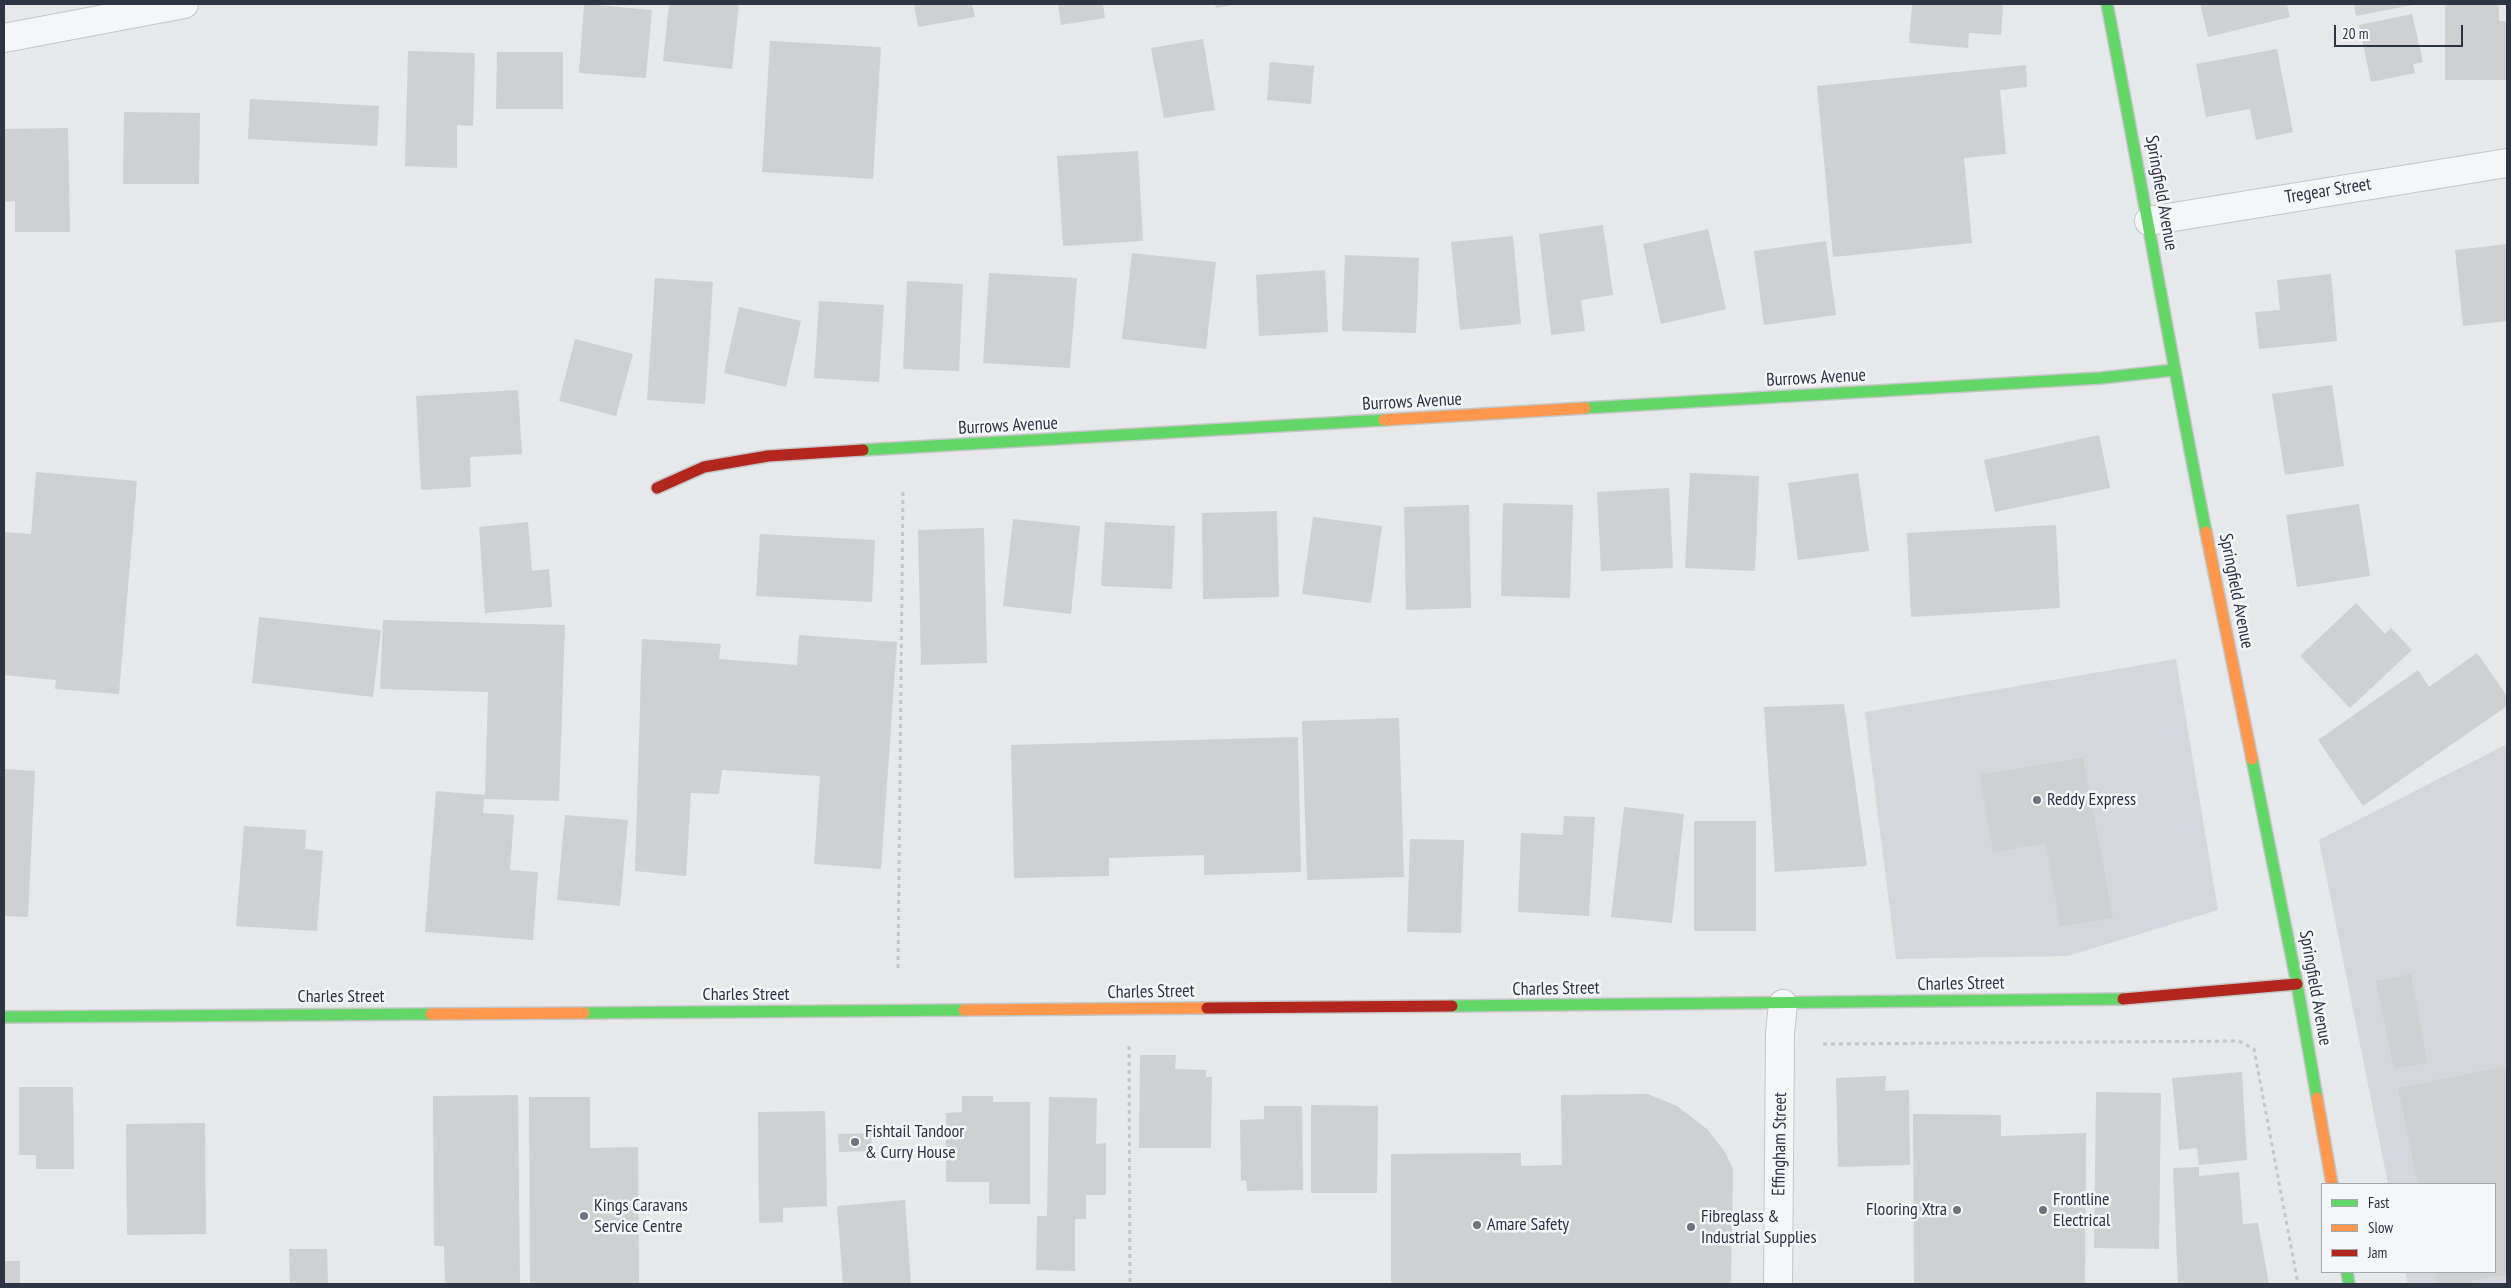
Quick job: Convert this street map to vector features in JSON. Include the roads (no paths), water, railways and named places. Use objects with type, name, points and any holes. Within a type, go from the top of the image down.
[{"type":"street","points":[[4,38],[184,4]]},
{"type":"street","name":"Springfield Avenue","points":[[2107,4],[2149,221],[2174,370],[2297,984],[2332,1183]]},
{"type":"street","name":"Tregear Street","points":[[2149,221],[2507,163]]},
{"type":"street","name":"Burrows Avenue","points":[[657,488],[704,467],[768,456],[2101,378],[2174,370]]},
{"type":"street","name":"Charles Street","points":[[4,1016],[1783,1004],[2144,999],[2297,984]]},
{"type":"street","name":"Effingham Street","points":[[1778,1284],[1780,1033],[1783,1004]]},
{"type":"place","name":"Reddy Express","points":[[2037,800]]},
{"type":"place","name":"Fishtail Tandoor & Curry House","points":[[855,1142]]},
{"type":"place","name":"Flooring Xtra","points":[[1957,1210]]},
{"type":"place","name":"Frontline Electrical","points":[[2043,1210]]},
{"type":"place","name":"Kings Caravans Service Centre","points":[[584,1216]]},
{"type":"place","name":"Amare Safety","points":[[1477,1225]]},
{"type":"place","name":"Fibreglass & Industrial Supplies","points":[[1691,1227]]}]
